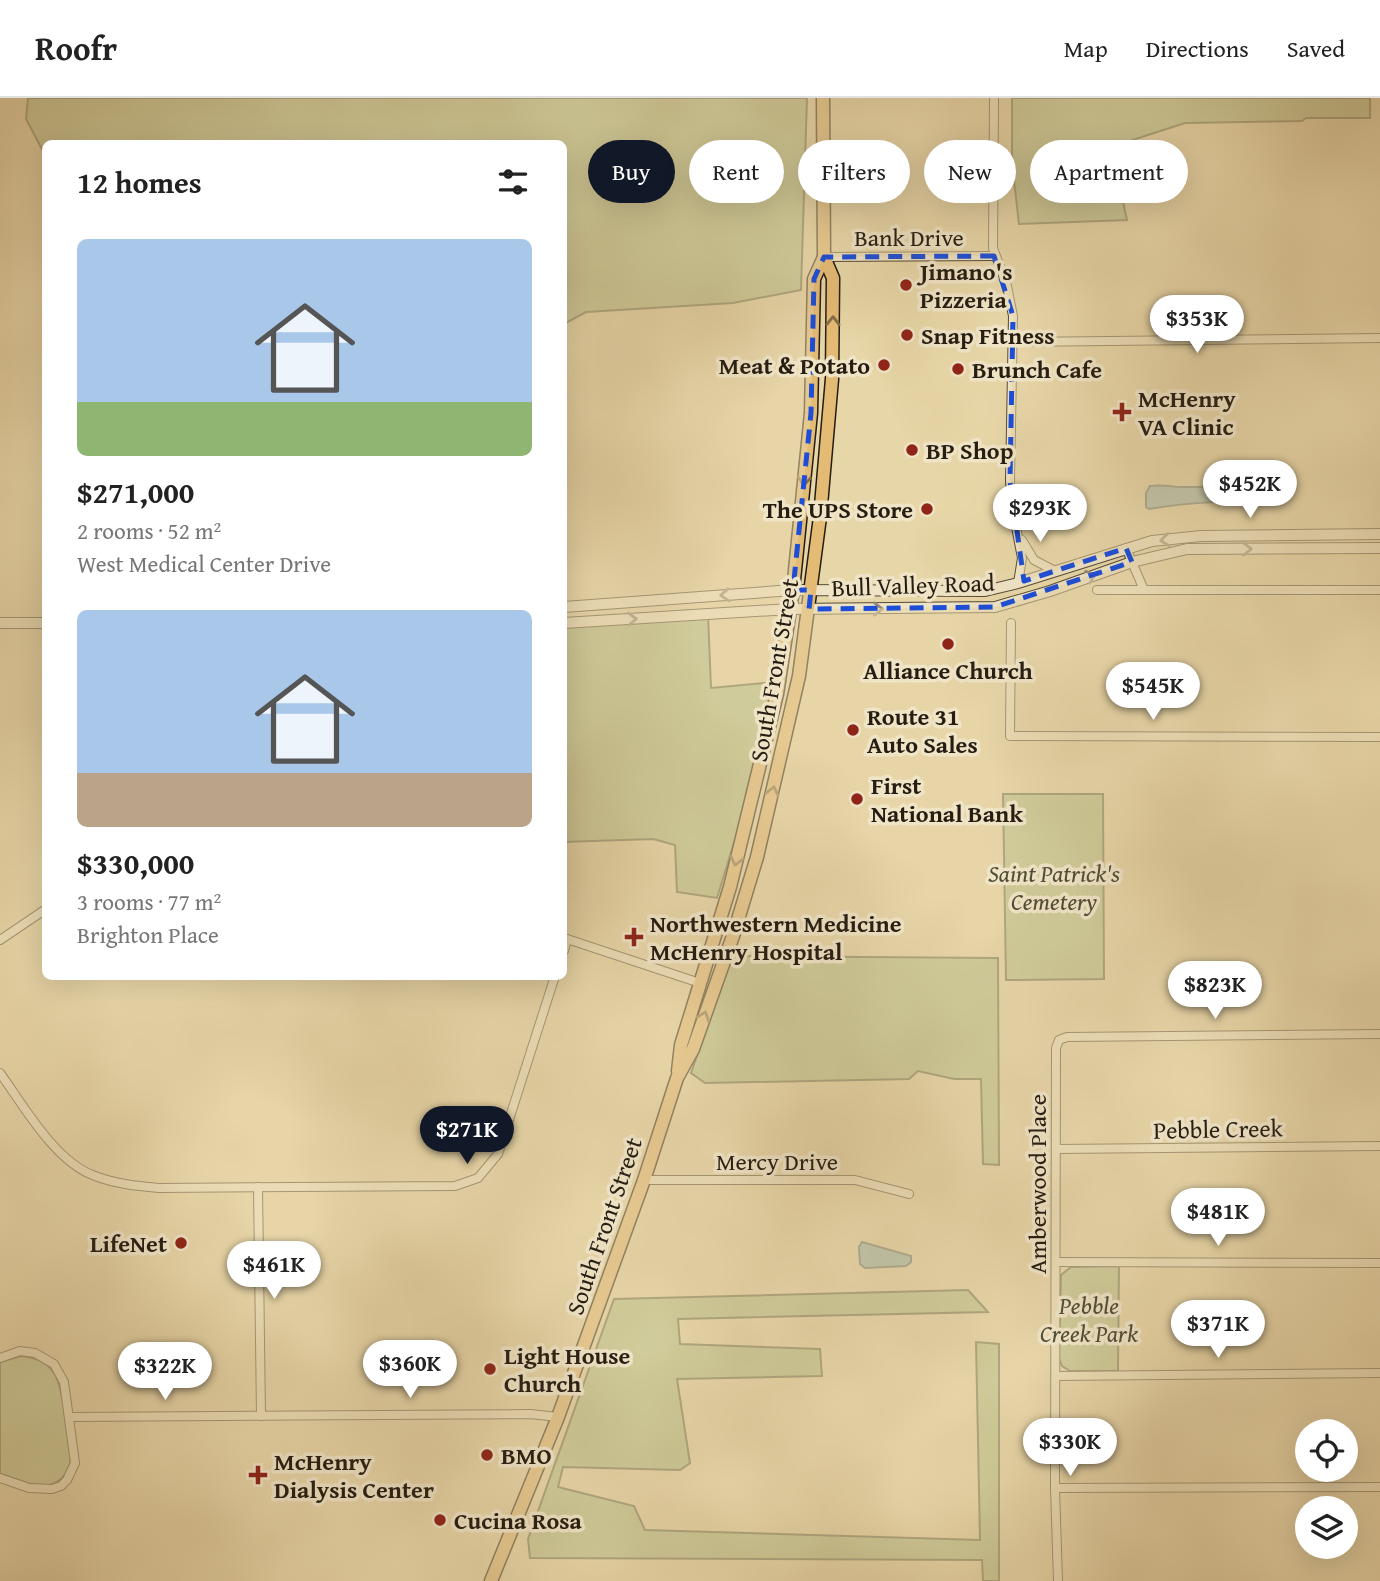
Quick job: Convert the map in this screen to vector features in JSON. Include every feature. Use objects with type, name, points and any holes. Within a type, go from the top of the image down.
[{"type":"main road","name":"South Front Street","points":[[491,1581],[558,1417],[644,1180],[677,1078],[693,1049],[733,936],[757,857],[799,676],[824,477],[832,379],[833,278],[824,257],[823,98]]},
{"type":"main road","name":"South Front Street","points":[[677,1078],[681,1045],[730,887],[777,694],[793,590],[811,413],[814,279],[824,257]]},
{"type":"street","points":[[994,98],[994,256],[1007,286],[1013,316],[1010,481],[1023,563],[1018,583]]},
{"type":"street","name":"Bank Drive","points":[[824,257],[994,256]]},
{"type":"street","points":[[1013,342],[1380,338]]},
{"type":"street","points":[[1017,531],[1032,558],[1055,571]]},
{"type":"street","name":"Bull Valley Road","points":[[567,607],[793,590],[985,591],[1152,541],[1201,536],[1380,534]]},
{"type":"street","points":[[1126,548],[1144,590]]},
{"type":"street","name":"Bull Valley Road","points":[[567,623],[790,609],[995,607],[1132,562],[1187,549],[1380,548]]},
{"type":"street","points":[[1097,590],[1380,590]]},
{"type":"street","points":[[0,623],[42,623]]},
{"type":"street","points":[[1011,623],[1010,736],[1380,737]]},
{"type":"street","points":[[0,940],[42,912]]},
{"type":"street","points":[[567,939],[700,983]]},
{"type":"street","points":[[0,1073],[62,1155],[92,1176],[127,1185],[159,1188],[455,1186],[478,1178],[498,1154],[554,980]]},
{"type":"street","name":"Amberwood Place","points":[[1058,1581],[1055,1488],[1056,1048],[1059,1040],[1067,1037],[1380,1034]]},
{"type":"street","name":"Pebble Creek","points":[[1056,1149],[1380,1146]]},
{"type":"street","name":"Mercy Drive","points":[[644,1180],[855,1180],[909,1195]]},
{"type":"street","points":[[258,1188],[261,1416]]},
{"type":"street","points":[[1056,1262],[1380,1263]]},
{"type":"street","points":[[0,1358],[20,1351],[35,1353],[54,1364],[64,1382],[75,1464],[73,1473],[61,1486],[40,1489],[0,1478]]},
{"type":"street","points":[[1056,1376],[1380,1373]]},
{"type":"street","points":[[70,1417],[530,1414],[558,1417]]},
{"type":"street","points":[[1055,1488],[1380,1487]]},
{"type":"highlighted area","points":[[994,256],[1013,316],[1010,481],[1024,581],[1126,548],[1132,562],[995,607],[809,609],[811,590],[793,590],[811,413],[814,279],[824,257]]},
{"type":"green space","points":[[28,98],[807,98],[806,140],[798,140],[798,203],[804,203],[801,290],[733,303],[586,312],[567,322],[567,140],[42,140],[42,149],[26,119]]},
{"type":"green space","points":[[1012,98],[1370,98],[1370,118],[1185,123],[1133,140],[1030,140],[1030,203],[1123,203],[1127,220],[1019,224],[1016,140],[1012,140]]},
{"type":"green space","points":[[708,614],[711,688],[776,682],[767,736],[717,898],[677,892],[675,845],[653,839],[567,842],[567,624]]},
{"type":"green space","name":"Saint Patrick's Cemetery","points":[[1003,794],[1103,794],[1104,979],[1006,980]]},
{"type":"green space","points":[[732,956],[998,958],[999,1165],[983,1164],[981,1079],[954,1079],[918,1071],[909,1079],[705,1083],[691,1073]]},
{"type":"green space","name":"Pebble Creek Park","points":[[1119,1266],[1118,1371],[1070,1371],[1062,1366],[1059,1358],[1061,1275],[1071,1267]]},
{"type":"green space","points":[[968,1290],[988,1312],[678,1319],[680,1344],[820,1349],[822,1376],[677,1379],[690,1463],[680,1470],[563,1467],[558,1487],[634,1506],[645,1530],[980,1540],[976,1342],[999,1344],[999,1581],[983,1581],[982,1560],[530,1558],[528,1539],[614,1299]]},
{"type":"green space","points":[[21,1356],[48,1366],[57,1380],[71,1457],[68,1470],[56,1483],[33,1485],[0,1474],[0,1362]]},
{"type":"water","points":[[1285,483],[1288,489],[1287,498],[1280,502],[1214,502],[1149,509],[1146,507],[1146,493],[1150,486],[1221,487]]},
{"type":"water","points":[[862,1242],[911,1256],[911,1262],[906,1266],[865,1268],[860,1264],[859,1247]]},
{"type":"place","name":"Jimano's Pizzeria","points":[[906,285]]},
{"type":"place","name":"Snap Fitness","points":[[907,335]]},
{"type":"place","name":"Meat & Potato","points":[[884,365]]},
{"type":"place","name":"Brunch Cafe","points":[[958,369]]},
{"type":"place","name":"McHenry VA Clinic","points":[[1122,412]]},
{"type":"place","name":"BP Shop","points":[[912,450]]},
{"type":"place","name":"The UPS Store","points":[[927,509]]},
{"type":"place","name":"Alliance Church","points":[[948,644]]},
{"type":"place","name":"Route 31 Auto Sales","points":[[853,730]]},
{"type":"place","name":"First National Bank","points":[[857,799]]},
{"type":"place","name":"Northwestern Medicine McHenry Hospital","points":[[634,937]]},
{"type":"place","name":"LifeNet","points":[[181,1243]]},
{"type":"place","name":"Light House Church","points":[[490,1369]]},
{"type":"place","name":"BMO","points":[[487,1455]]},
{"type":"place","name":"McHenry Dialysis Center","points":[[258,1475]]},
{"type":"place","name":"Cucina Rosa","points":[[440,1520]]}]
